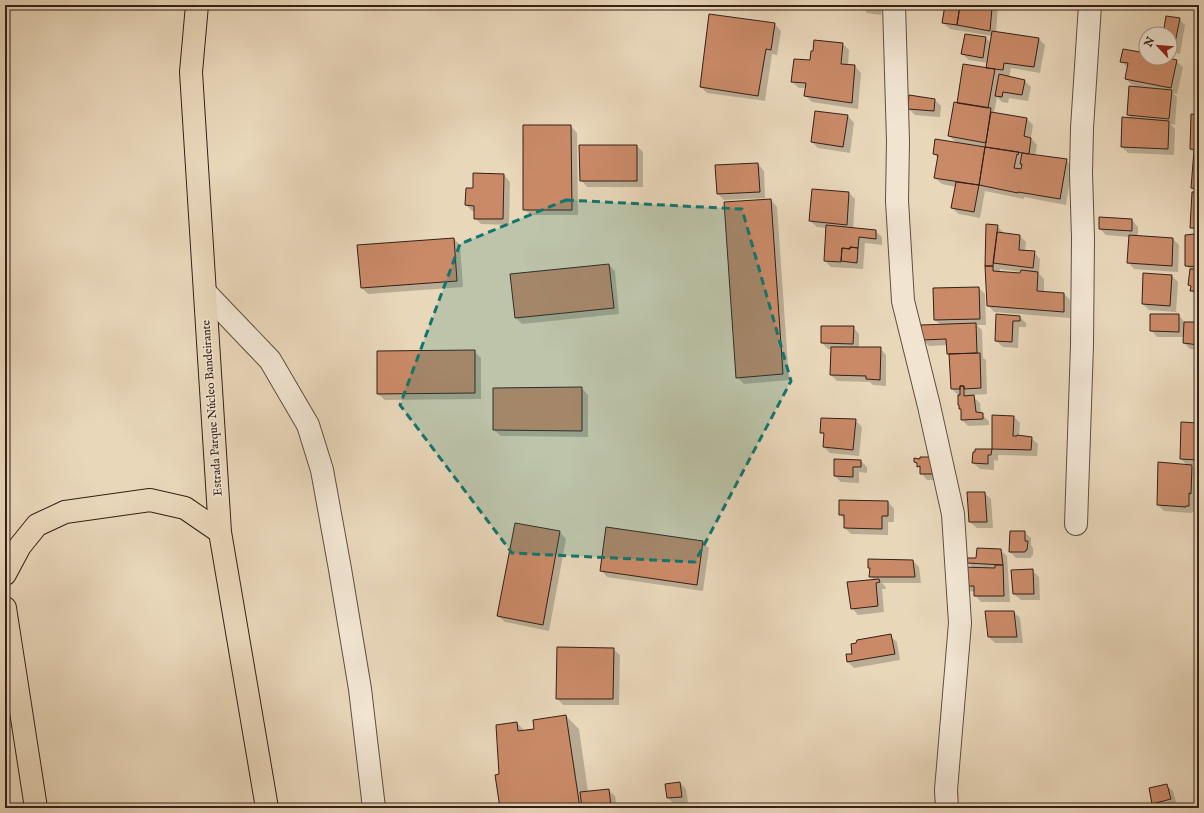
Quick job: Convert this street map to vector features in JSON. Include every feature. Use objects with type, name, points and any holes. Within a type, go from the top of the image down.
[{"type":"highway","name":"Estrada Parque Núcleo Bandeirante","points":[[197,5],[190,72],[220,532],[267,808]]},
{"type":"highway","points":[[5,574],[20,546],[37,525],[65,512],[150,500],[185,508],[220,532]]},
{"type":"highway","points":[[5,608],[36,808]]},
{"type":"street","points":[[894,5],[898,141],[897,201],[903,301],[921,372],[953,514],[960,623],[946,790],[947,808]]},
{"type":"street","points":[[1076,524],[1082,345],[1082,128],[1090,5]]},
{"type":"street","points":[[205,292],[270,360],[308,425],[322,470],[343,584],[360,689],[374,808]]},
{"type":"highlighted area","points":[[566,200],[742,209],[791,381],[695,562],[512,553],[400,405],[460,244]]},
{"type":"building","points":[[860,5],[876,5],[875,9],[860,7]]},
{"type":"building","points":[[945,5],[960,5],[957,25],[942,23]]},
{"type":"building","points":[[960,5],[991,5],[990,31],[957,25]]},
{"type":"building","points":[[709,14],[775,23],[771,50],[766,49],[758,96],[700,87]]},
{"type":"building","points":[[1166,16],[1180,18],[1178,28],[1178,26],[1164,26]]},
{"type":"building","points":[[992,31],[1039,38],[1034,67],[1004,63],[1003,70],[986,68]]},
{"type":"building","points":[[965,34],[986,37],[983,58],[961,54]]},
{"type":"building","points":[[814,40],[843,43],[841,64],[855,65],[852,103],[804,96],[806,83],[791,82],[794,59],[810,60]]},
{"type":"building","points":[[1123,49],[1138,52],[1138,66],[1176,66],[1171,88],[1125,79],[1128,63],[1120,62]]},
{"type":"building","points":[[963,64],[995,69],[988,108],[957,103]]},
{"type":"building","points":[[999,74],[1025,80],[1022,95],[1003,92],[1002,97],[995,96]]},
{"type":"building","points":[[1129,86],[1172,90],[1169,119],[1127,115]]},
{"type":"building","points":[[909,95],[935,99],[934,111],[908,109]]},
{"type":"building","points":[[954,102],[991,108],[986,143],[948,136]]},
{"type":"building","points":[[815,111],[848,115],[843,147],[811,142]]},
{"type":"building","points":[[991,112],[1027,118],[1024,136],[1031,138],[1029,154],[985,147]]},
{"type":"building","points":[[1191,114],[1199,115],[1199,150],[1190,149]]},
{"type":"building","points":[[1122,117],[1169,121],[1168,149],[1121,147]]},
{"type":"building","points":[[523,125],[571,125],[572,210],[523,210]]},
{"type":"building","points":[[935,139],[985,147],[979,185],[934,178],[938,155],[933,154]]},
{"type":"building","points":[[579,145],[637,145],[637,181],[580,181]]},
{"type":"building","points":[[985,147],[1019,152],[1018,155],[1017,154],[1014,168],[1021,169],[1022,164],[1020,164],[1022,153],[1067,159],[1060,199],[1018,193],[979,185]]},
{"type":"building","points":[[1194,150],[1199,150],[1199,189],[1191,188]]},
{"type":"building","points":[[758,163],[760,192],[717,194],[715,165]]},
{"type":"building","points":[[473,173],[504,174],[503,219],[474,219],[474,206],[465,205],[466,188],[473,188]]},
{"type":"building","points":[[956,182],[979,185],[974,212],[951,208]]},
{"type":"building","points":[[812,189],[849,192],[847,225],[809,221]]},
{"type":"building","points":[[1192,192],[1199,192],[1199,228],[1190,228]]},
{"type":"building","points":[[771,199],[783,374],[736,378],[724,202]]},
{"type":"building","points":[[1099,217],[1132,219],[1132,231],[1099,229]]},
{"type":"building","points":[[986,224],[998,225],[993,266],[985,266]]},
{"type":"building","points":[[826,225],[876,230],[876,239],[859,237],[858,248],[842,248],[841,262],[824,261]]},
{"type":"building","points":[[997,232],[1020,235],[1019,250],[1035,251],[1033,268],[993,263]]},
{"type":"building","points":[[1129,235],[1173,238],[1172,266],[1127,263]]},
{"type":"building","points":[[1185,235],[1199,235],[1199,267],[1185,266]]},
{"type":"building","points":[[454,238],[457,281],[361,288],[357,245]]},
{"type":"building","points":[[850,247],[858,248],[857,263],[841,261],[842,248],[850,249]]},
{"type":"building","points":[[609,264],[614,308],[515,318],[510,274]]},
{"type":"building","points":[[985,266],[993,266],[993,271],[1020,273],[1021,270],[1038,272],[1037,291],[1064,293],[1064,312],[987,306]]},
{"type":"building","points":[[1190,269],[1199,269],[1199,291],[1190,291],[1191,286],[1188,285]]},
{"type":"building","points":[[1143,273],[1172,275],[1170,306],[1142,304]]},
{"type":"building","points":[[979,287],[980,319],[934,320],[933,288]]},
{"type":"building","points":[[996,314],[1020,316],[1020,321],[1013,321],[1012,342],[995,341]]},
{"type":"building","points":[[1150,314],[1179,314],[1179,332],[1150,331]]},
{"type":"building","points":[[1184,322],[1199,322],[1199,345],[1183,343]]},
{"type":"building","points":[[976,323],[977,353],[947,354],[946,339],[922,340],[921,325]]},
{"type":"building","points":[[821,326],[854,326],[853,344],[821,343]]},
{"type":"building","points":[[831,347],[881,347],[880,380],[866,379],[866,376],[830,375]]},
{"type":"building","points":[[475,350],[475,393],[377,394],[377,351]]},
{"type":"building","points":[[980,353],[981,388],[964,389],[964,386],[960,386],[960,389],[951,389],[949,354]]},
{"type":"building","points":[[960,386],[964,386],[964,396],[974,395],[976,412],[983,413],[983,419],[961,420],[961,409],[959,409],[958,405]]},
{"type":"building","points":[[582,387],[582,431],[493,430],[493,388]]},
{"type":"building","points":[[992,415],[1014,416],[1013,436],[1017,435],[1032,437],[1031,450],[992,449]]},
{"type":"building","points":[[821,418],[856,419],[853,450],[823,447],[824,433],[820,433]]},
{"type":"building","points":[[1181,422],[1199,423],[1199,460],[1180,459]]},
{"type":"building","points":[[975,449],[992,449],[991,455],[988,455],[988,464],[972,463],[973,452],[975,452]]},
{"type":"building","points":[[920,457],[942,457],[933,474],[920,474],[920,466],[917,467],[917,463],[914,462],[914,458],[920,459]]},
{"type":"building","points":[[834,459],[861,460],[861,467],[853,467],[853,477],[834,476]]},
{"type":"building","points":[[1158,462],[1192,465],[1189,506],[1157,505]]},
{"type":"building","points":[[967,492],[985,492],[987,522],[969,522]]},
{"type":"building","points":[[839,500],[888,501],[888,516],[882,516],[882,529],[844,528],[844,515],[839,515]]},
{"type":"building","points":[[515,523],[560,531],[543,625],[497,616]]},
{"type":"building","points":[[606,527],[703,541],[697,585],[600,571]]},
{"type":"building","points":[[1010,531],[1025,531],[1025,541],[1028,541],[1027,550],[1025,552],[1009,552]]},
{"type":"building","points":[[977,548],[1001,549],[1003,565],[967,563],[967,558],[976,558]]},
{"type":"building","points":[[868,559],[913,560],[915,577],[869,577],[870,568],[868,568]]},
{"type":"building","points":[[995,565],[1003,565],[1004,596],[974,596],[974,586],[961,586],[961,567],[995,568]]},
{"type":"building","points":[[1033,569],[1034,594],[1013,594],[1011,570]]},
{"type":"building","points":[[879,579],[880,582],[876,583],[878,606],[851,609],[847,582]]},
{"type":"building","points":[[985,611],[1014,611],[1017,637],[988,637]]},
{"type":"building","points":[[891,634],[895,654],[847,662],[846,654],[852,654],[851,644],[856,643],[857,640]]},
{"type":"building","points":[[557,647],[614,648],[613,699],[556,699]]},
{"type":"building","points":[[566,715],[580,808],[500,808],[495,775],[499,774],[496,725],[517,722],[518,731],[534,729],[533,720]]},
{"type":"building","points":[[680,782],[682,797],[667,798],[665,784]]},
{"type":"building","points":[[1167,784],[1171,799],[1152,804],[1149,788]]},
{"type":"building","points":[[609,789],[611,806],[582,808],[580,792]]},
{"type":"building","points":[[901,803],[902,808],[886,808],[886,806]]}]
